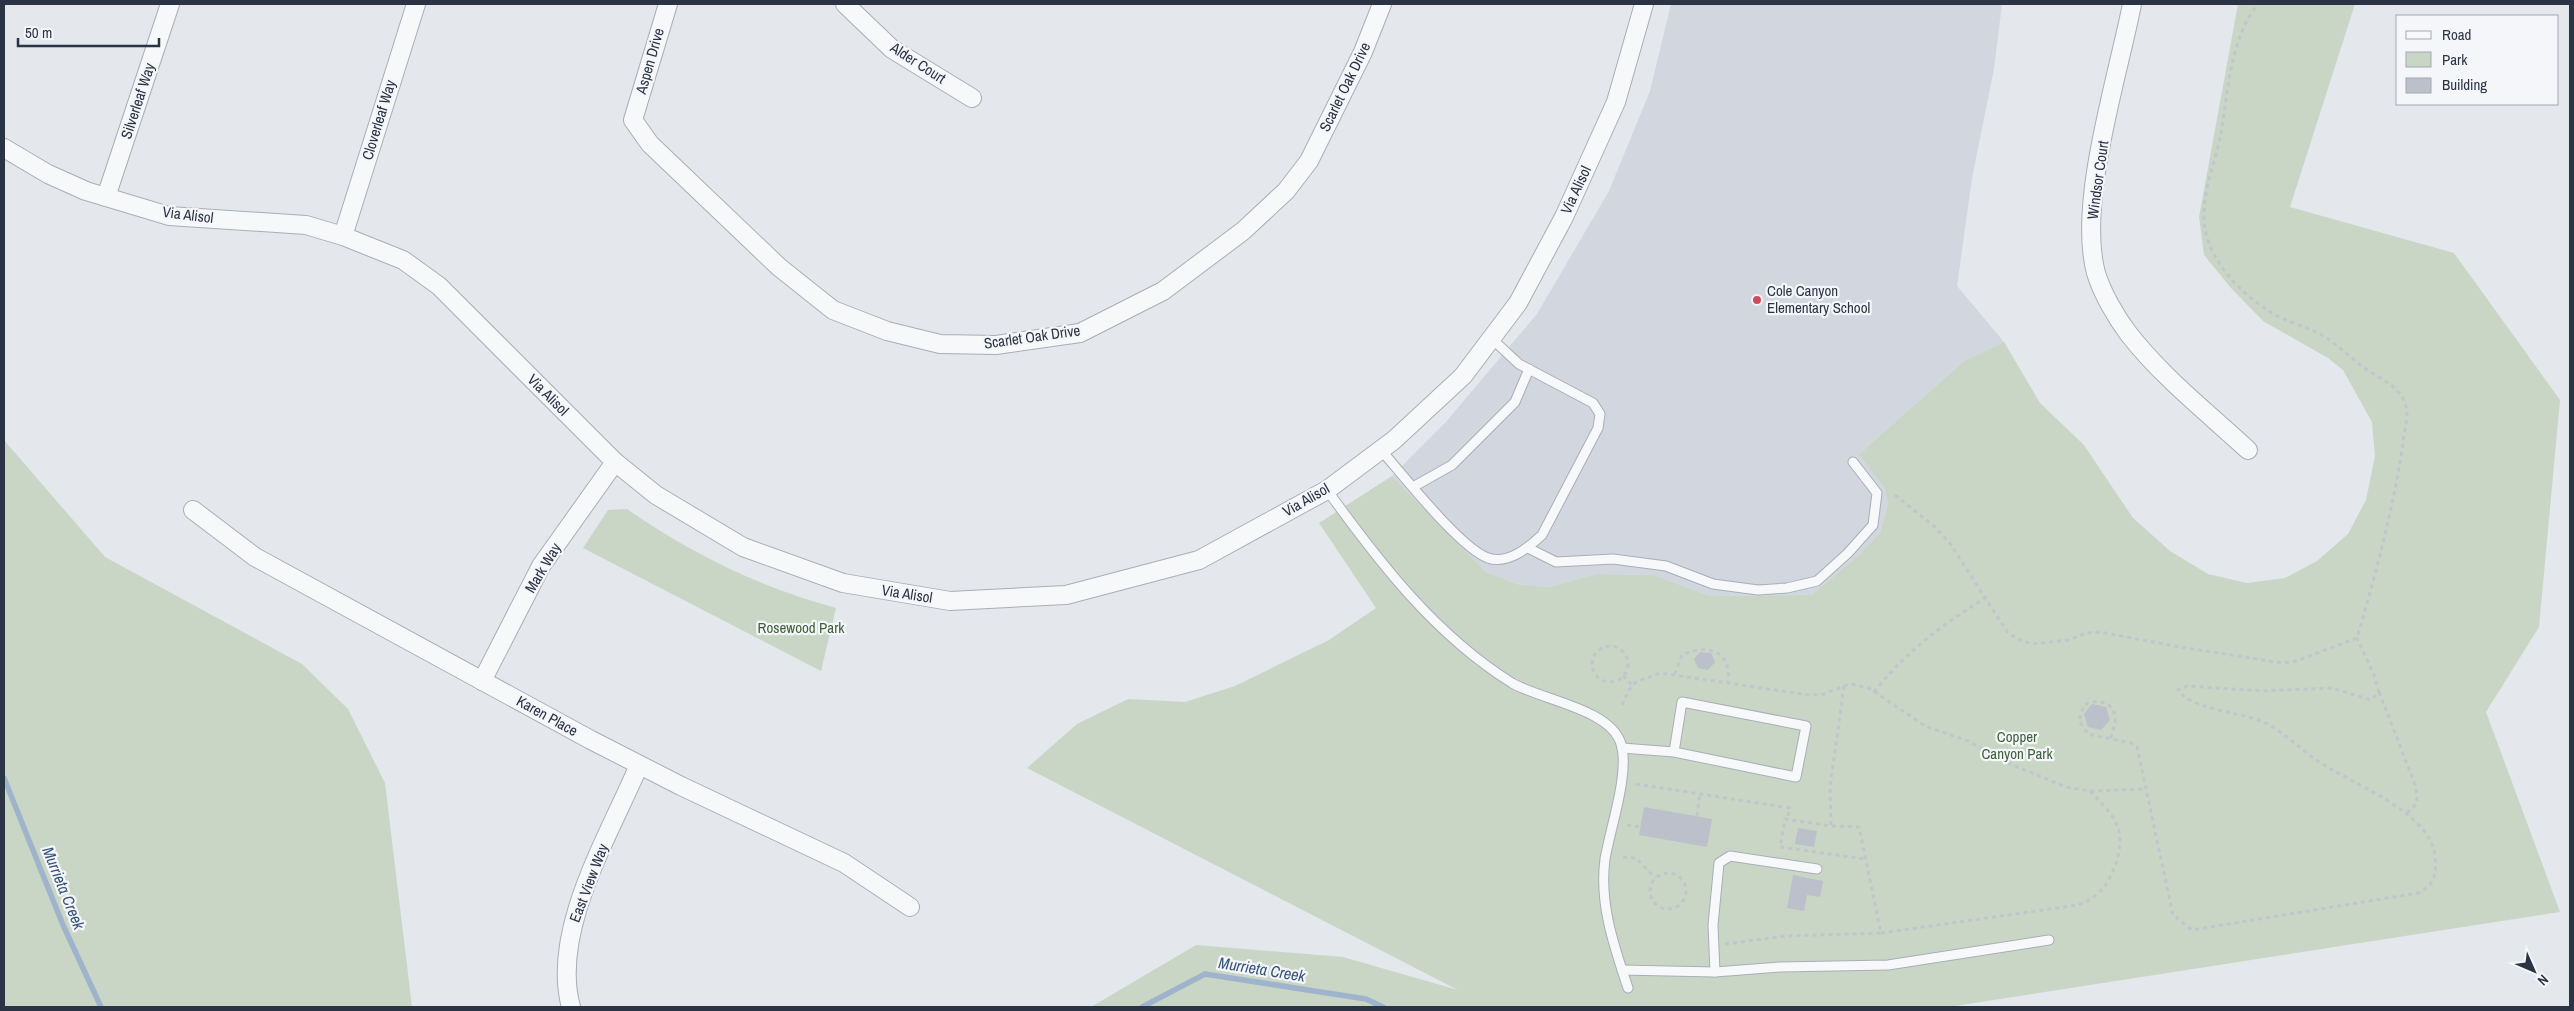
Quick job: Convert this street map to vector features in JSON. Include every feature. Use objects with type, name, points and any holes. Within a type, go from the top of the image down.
[{"type":"street","name":"Silverleaf Way","points":[[106,197],[170,4]]},
{"type":"street","name":"Cloverleaf Way","points":[[343,236],[416,4]]},
{"type":"street","name":"Aspen Drive","points":[[633,120],[668,4]]},
{"type":"street","name":"Alder Court","points":[[844,4],[892,49],[972,98]]},
{"type":"street","name":"Scarlet Oak Drive","points":[[633,120],[650,144],[779,267],[833,310],[887,331],[940,344],[996,345],[1080,333],[1163,291],[1243,231],[1286,191],[1309,161],[1363,52],[1382,4]]},
{"type":"street","name":"Via Alisol","points":[[4,148],[48,174],[86,191],[169,216],[306,225],[343,236],[403,260],[439,286],[614,462],[656,495],[743,547],[843,583],[950,601],[1066,595],[1199,560],[1327,490],[1381,450],[1463,376],[1518,303],[1564,217],[1616,102],[1644,4]]},
{"type":"street","name":"Windsor Court","points":[[2132,4],[2098,162],[2092,208],[2092,239],[2096,274],[2110,304],[2128,333],[2158,366],[2248,450]]},
{"type":"street","name":"Mark Way","points":[[482,681],[541,566],[614,462]]},
{"type":"street","name":"Karen Place","points":[[193,510],[255,557],[639,765],[844,863],[910,907]]},
{"type":"street","name":"East View Way","points":[[571,1007],[568,997],[568,949],[576,912],[594,863],[639,765]]},
{"type":"lane","points":[[1381,450],[1451,529],[1473,549],[1489,559],[1510,558],[1528,548],[1542,535],[1598,428],[1600,414],[1593,403],[1519,364],[1491,338]]},
{"type":"lane","points":[[1413,486],[1452,465],[1515,402],[1529,368]]},
{"type":"lane","points":[[1528,548],[1556,562],[1613,559],[1666,566],[1713,584],[1758,590],[1788,588],[1810,583],[1817,581],[1848,553],[1873,525],[1878,493],[1853,462]]},
{"type":"lane","points":[[1327,490],[1380,562],[1463,648],[1512,683],[1539,696],[1605,721],[1621,742],[1624,766],[1605,861],[1604,900],[1612,942],[1628,988]]},
{"type":"lane","points":[[1622,748],[1674,752],[1796,777],[1806,726],[1682,702],[1674,752]]},
{"type":"lane","points":[[1715,972],[1713,925],[1719,863],[1730,856],[1817,869]]},
{"type":"lane","points":[[1622,970],[1715,972],[1780,967],[1888,964],[2049,940]]},
{"type":"path","points":[[1874,692],[1898,663],[1918,645],[1944,624],[1984,599]]},
{"type":"path","points":[[2357,638],[2374,675],[2416,787],[2417,803],[2406,814]]},
{"type":"path","points":[[1610,645],[1622,650],[1628,660],[1628,667],[1623,676],[1612,682],[1601,680],[1596,676],[1592,660],[1598,650],[1610,645]]},
{"type":"path","points":[[1675,674],[1682,656],[1694,649],[1706,649],[1716,652],[1726,661],[1729,672],[1728,682]]},
{"type":"path","points":[[1623,676],[1633,686]]},
{"type":"path","points":[[1844,686],[1861,685],[1925,726],[1968,741],[2008,763],[2066,787],[2090,791],[2145,789]]},
{"type":"path","points":[[2111,738],[2115,721],[2111,707],[2101,700],[2092,701],[2084,705],[2079,721],[2082,728],[2088,734],[2131,743],[2137,747],[2173,915],[2192,930],[2418,893],[2429,888],[2434,878],[2436,864],[2433,843],[2428,835],[2406,814],[2318,762],[2260,720],[2194,702],[2182,696],[2178,690],[2187,686],[2262,691],[2332,688],[2371,700],[2379,692]]},
{"type":"path","points":[[1636,784],[1790,808],[1787,820]]},
{"type":"path","points":[[1881,933],[2078,905],[2093,898],[2103,888],[2113,869],[2119,842],[2119,829],[2110,812],[2090,791]]},
{"type":"path","points":[[1697,816],[1700,794]]},
{"type":"path","points":[[1626,825],[1640,827]]},
{"type":"path","points":[[1622,857],[1636,858],[1655,878]]},
{"type":"path","points":[[1668,873],[1679,877],[1683,881],[1686,892],[1682,903],[1671,909],[1658,907],[1649,892],[1655,878],[1668,873]]},
{"type":"shaded area","name":"Cole Canyon Elementary School","points":[[1671,4],[2002,4],[1994,69],[1972,178],[1957,286],[2004,342],[1964,361],[1860,453],[1884,487],[1888,503],[1880,533],[1858,556],[1811,595],[1710,596],[1654,575],[1597,574],[1549,587],[1522,585],[1486,572],[1392,476],[1445,423],[1537,314],[1609,191],[1650,91]]},
{"type":"green space","name":"Copper Canyon Park","points":[[2238,4],[2355,4],[2290,207],[2454,253],[2560,400],[2539,627],[2486,712],[2560,912],[1949,1007],[1091,1007],[1196,945],[1343,957],[1458,990],[1027,768],[1077,724],[1128,699],[1185,702],[1235,686],[1329,640],[1376,608],[1319,523],[1392,476],[1486,572],[1521,585],[1549,587],[1597,574],[1654,575],[1710,596],[1811,595],[1858,556],[1880,533],[1888,503],[1884,487],[1859,454],[1964,361],[2004,342],[2040,403],[2084,445],[2133,518],[2170,551],[2208,574],[2247,583],[2285,578],[2317,561],[2348,534],[2366,500],[2375,456],[2372,422],[2343,370],[2328,358],[2263,321],[2231,288],[2204,255],[2199,217]]},
{"type":"green space","points":[[4,440],[105,557],[302,664],[348,709],[385,783],[412,1007],[4,1007]]},
{"type":"green space","name":"Rosewood Park","points":[[627,509],[701,555],[727,568],[780,590],[836,608],[821,671],[583,548],[608,510]]},
{"type":"building","points":[[1700,652],[1711,653],[1715,662],[1708,670],[1698,668],[1694,659]]},
{"type":"building","points":[[2092,704],[2106,707],[2110,720],[2101,730],[2088,727],[2084,714]]},
{"type":"building","points":[[1644,807],[1712,819],[1707,847],[1639,835]]},
{"type":"building","points":[[1798,828],[1817,831],[1814,847],[1795,844]]},
{"type":"building","points":[[1793,875],[1823,881],[1820,897],[1807,895],[1804,911],[1787,908]]},
{"type":"waterway","name":"Murrieta Creek","points":[[4,778],[63,925],[101,1007]]},
{"type":"waterway","name":"Murrieta Creek","points":[[1142,1007],[1205,974],[1366,999],[1383,1007]]},
{"type":"place","name":"Cole Canyon Elementary School","points":[[1757,300]]}]
